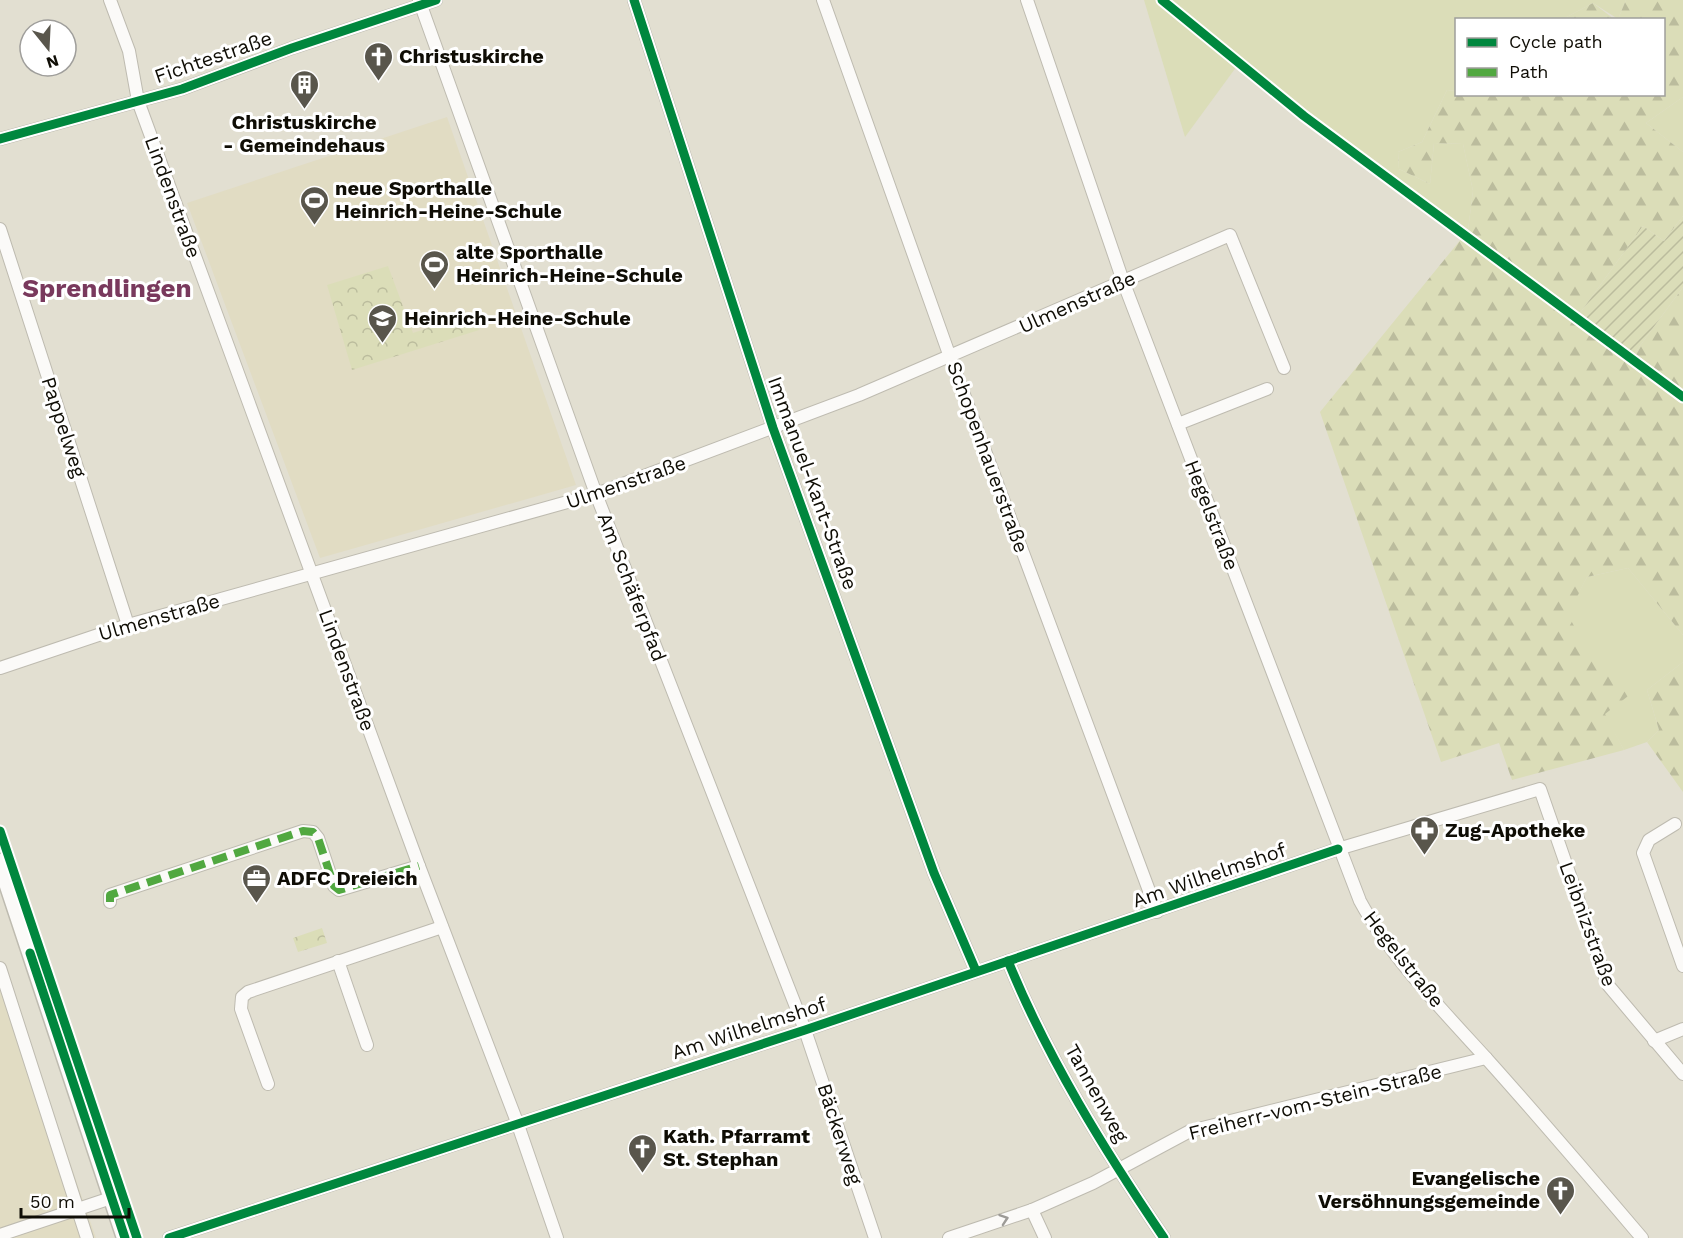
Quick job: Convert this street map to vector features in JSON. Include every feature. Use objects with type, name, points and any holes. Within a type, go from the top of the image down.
[{"type":"street","name":"Lindenstraße","points":[[110,0],[129,51],[138,101],[419,866],[517,1122],[557,1238]]},
{"type":"street","name":"Fichtestraße","points":[[0,139],[216,78],[421,2],[436,0]]},
{"type":"street","name":"Immanuel-Kant-Straße","points":[[633,0],[772,428],[934,873],[976,971]]},
{"type":"street","name":"Schopenhauerstraße","points":[[823,0],[950,357],[1157,912]]},
{"type":"street","name":"Hegelstraße","points":[[1028,0],[1123,281],[1338,849],[1368,916],[1421,985],[1642,1238]]},
{"type":"street","name":"Am Schäferpfad","points":[[421,2],[596,494],[805,1029]]},
{"type":"street","name":"Pappelweg","points":[[0,229],[128,625]]},
{"type":"street","name":"Ulmenstraße","points":[[0,668],[128,625],[596,494],[772,428],[950,357],[1230,235],[1284,368]]},
{"type":"street","points":[[1178,424],[1267,389]]},
{"type":"street","name":"Am Wilhelmshof","points":[[169,1238],[1157,912],[1338,849],[1540,789]]},
{"type":"street","name":"Leibnizstraße","points":[[1540,789],[1608,985],[1683,1074]]},
{"type":"street","points":[[1676,824],[1649,840],[1643,853],[1683,966]]},
{"type":"street","points":[[110,902],[110,895],[303,831],[313,832],[318,838],[334,886],[339,890],[419,866]]},
{"type":"street","points":[[0,862],[125,1238]]},
{"type":"street","points":[[268,1084],[241,1009],[242,997],[248,992],[442,927]]},
{"type":"street","points":[[338,961],[367,1045]]},
{"type":"street","name":"Tannenweg","points":[[1008,961],[1022,995],[1057,1061],[1120,1169],[1164,1238]]},
{"type":"street","points":[[0,968],[87,1238]]},
{"type":"street","name":"Bäckerweg","points":[[805,1029],[875,1238]]},
{"type":"street","points":[[1654,1041],[1683,1029]]},
{"type":"street","name":"Freiherr-vom-Stein-Straße","points":[[949,1238],[1032,1210],[1120,1169],[1190,1131],[1486,1058]]},
{"type":"street","points":[[0,1235],[111,1198]]},
{"type":"street","points":[[1032,1210],[1045,1238]]},
{"type":"shaded area","name":"Heinrich-Heine-Schule","points":[[447,117],[576,485],[320,558],[187,203]]},
{"type":"shaded area","points":[[0,961],[96,1238],[0,1238]]},
{"type":"green space","points":[[1144,0],[1156,0],[1237,66],[1185,137]]},
{"type":"green space","points":[[1168,0],[1626,0],[1618,18],[1593,3],[1565,18],[1455,18],[1455,91],[1447,90],[1422,142],[1398,152],[1399,169],[1430,184],[1434,143],[1463,144],[1473,191],[1468,230],[1338,135]]},
{"type":"green space","points":[[1626,0],[1683,0],[1683,97],[1646,123],[1683,152],[1683,216],[1664,241],[1643,226],[1580,313],[1468,230],[1473,191],[1463,144],[1434,143],[1430,184],[1399,169],[1398,152],[1422,142],[1447,90],[1455,91],[1455,96],[1665,96],[1665,18],[1618,18]]},
{"type":"green space","points":[[1593,3],[1613,18],[1565,18]]},
{"type":"green space","points":[[1683,97],[1683,152],[1646,123]]},
{"type":"green space","points":[[1683,216],[1683,287],[1634,354],[1580,313],[1643,226],[1664,241]]},
{"type":"green space","points":[[1462,238],[1683,403],[1683,635],[1628,568],[1587,577],[1568,615],[1598,669],[1632,693],[1605,714],[1624,750],[1512,780],[1499,743],[1441,762],[1320,412]]},
{"type":"green space","points":[[388,266],[413,333],[473,313],[479,330],[352,370],[327,285]]},
{"type":"green space","points":[[1683,287],[1683,389],[1634,354]]},
{"type":"green space","points":[[1628,568],[1683,635],[1683,662],[1647,690],[1659,730],[1647,742],[1624,750],[1604,714],[1631,693],[1598,670],[1567,615],[1587,577]]},
{"type":"green space","points":[[1683,662],[1683,792],[1647,742],[1659,730],[1647,690]]},
{"type":"green space","points":[[322,928],[327,943],[298,952],[293,938]]},
{"type":"marked path","points":[[110,902],[110,895],[303,831],[313,832],[318,838],[334,886],[339,890],[419,866]]},
{"type":"cycle path","points":[[0,139],[182,89],[292,48],[436,0]]},
{"type":"cycle path","points":[[634,0],[773,428],[934,873],[976,971]]},
{"type":"cycle path","points":[[1162,0],[1304,116],[1683,397]]},
{"type":"cycle path","points":[[0,831],[137,1238]]},
{"type":"cycle path","points":[[169,1238],[805,1030],[1338,849]]},
{"type":"cycle path","points":[[30,953],[125,1238]]},
{"type":"cycle path","points":[[1008,961],[1059,1069],[1120,1172],[1164,1238]]},
{"type":"place","name":"Christuskirche","points":[[378,82]]},
{"type":"place","name":"Christuskirche - Gemeindehaus","points":[[304,110]]},
{"type":"place","name":"neue Sporthalle Heinrich-Heine-Schule","points":[[314,226]]},
{"type":"place","name":"alte Sporthalle Heinrich-Heine-Schule","points":[[435,290]]},
{"type":"place","name":"Heinrich-Heine-Schule","points":[[383,344]]},
{"type":"place","name":"Zug-Apotheke","points":[[1424,856]]},
{"type":"place","name":"ADFC Dreieich","points":[[256,904]]},
{"type":"place","name":"Kath. Pfarramt St. Stephan","points":[[642,1174]]},
{"type":"place","name":"Evangelische Versöhnungsgemeinde","points":[[1561,1216]]},
{"type":"district","name":"Sprendlingen","points":[[107,288]]}]
